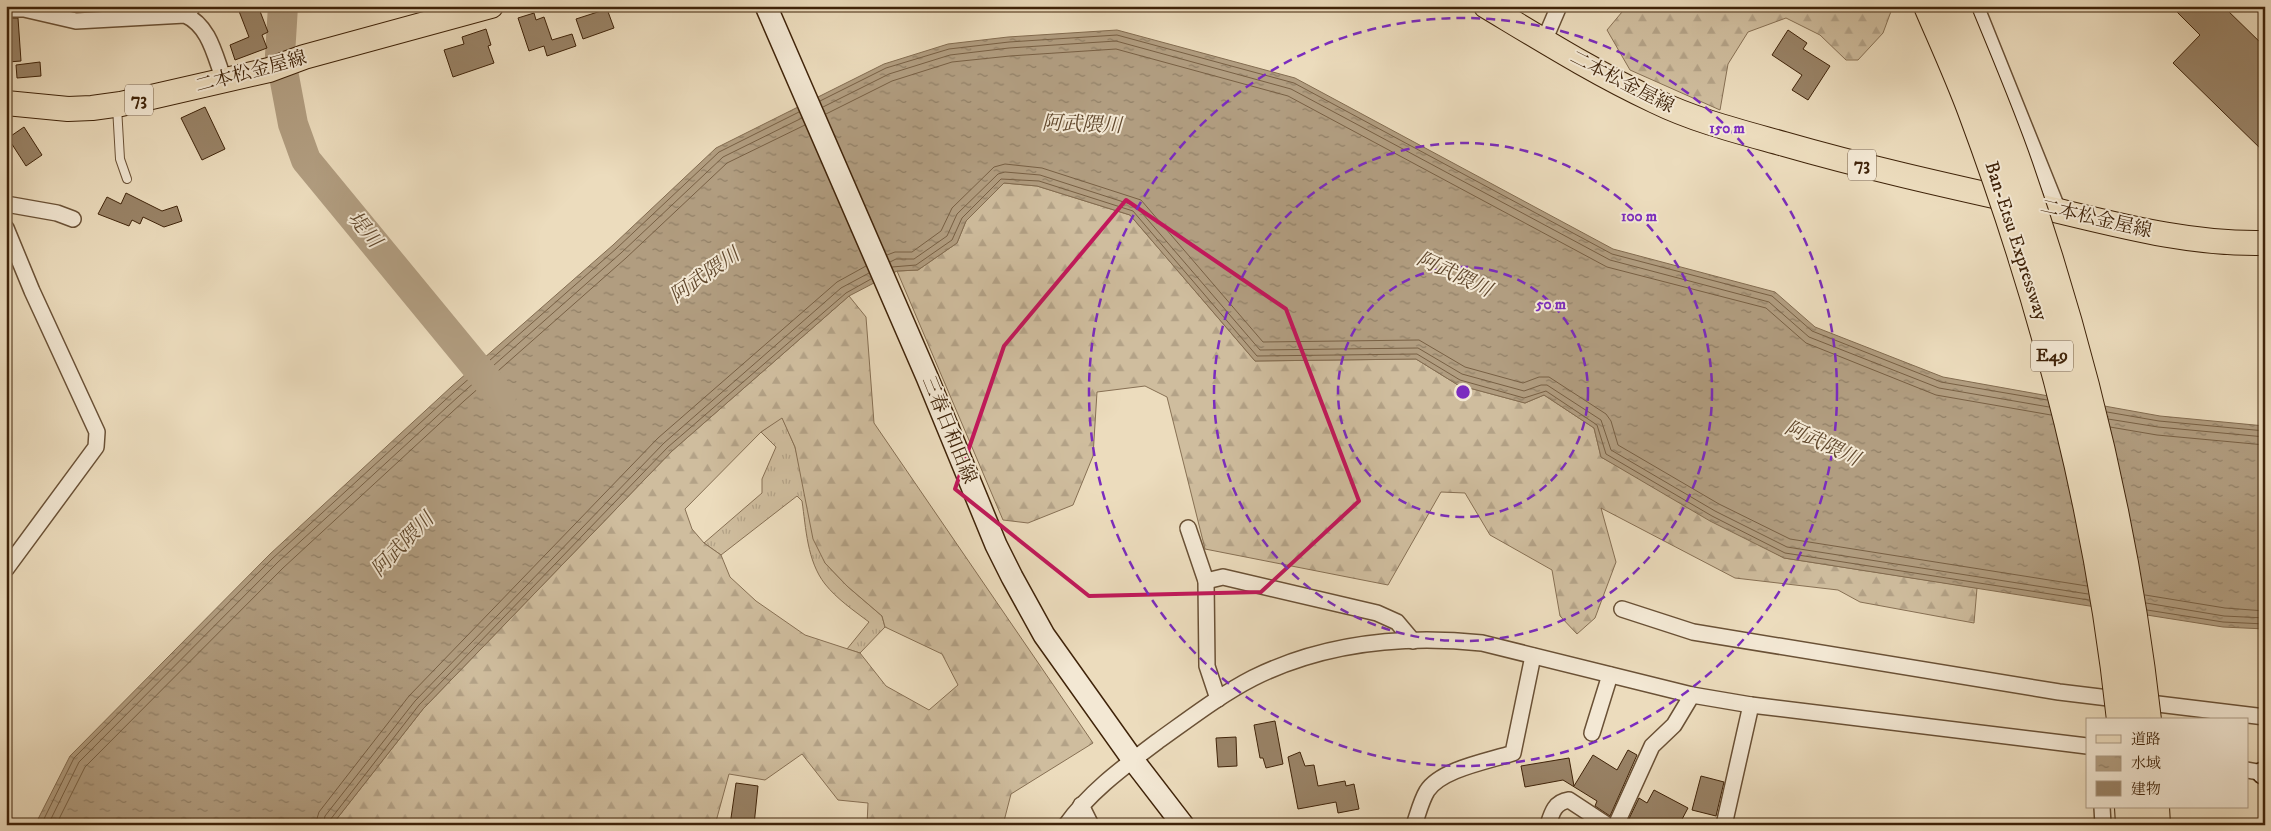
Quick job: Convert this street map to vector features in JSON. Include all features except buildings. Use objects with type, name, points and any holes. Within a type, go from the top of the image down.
[{"type":"highway","name":"Ban-Etsu Expressway","points":[[1928,6],[1974,118],[2044,326],[2069,424],[2098,564],[2121,718]]},
{"type":"highway","name":"Ban-Etsu Expressway","points":[[1955,6],[2019,167],[2080,366],[2125,571],[2146,718]]},
{"type":"highway","points":[[2129,808],[2130,825]]},
{"type":"highway","points":[[2155,808],[2156,825]]},
{"type":"main road","name":"二本松金屋線","points":[[6,103],[68,109],[117,105],[269,70],[304,57],[491,6]]},
{"type":"main road","name":"三春日和田線","points":[[766,6],[935,396],[996,545],[1016,586],[1044,635],[1133,760],[1183,825]]},
{"type":"main road","name":"二本松金屋線","points":[[1486,6],[1544,41],[1656,102],[1721,127],[1906,177],[2058,210],[2107,224],[2205,241],[2265,243]]},
{"type":"street","points":[[1544,41],[1559,6]]},
{"type":"street","points":[[1976,6],[2058,210]]},
{"type":"street","points":[[6,9],[24,9],[76,21],[176,15],[193,12],[196,20],[206,32],[224,80]]},
{"type":"street","points":[[6,204],[56,213],[73,219]]},
{"type":"street","points":[[6,228],[32,292],[97,432],[96,447],[6,569]]},
{"type":"street","points":[[1188,528],[1206,581],[1207,666],[1218,699]]},
{"type":"street","points":[[1206,581],[1223,577],[1377,613],[1397,622],[1413,641]]},
{"type":"street","points":[[1622,609],[1703,633],[2059,692],[2265,717]]},
{"type":"street","points":[[1066,825],[1081,805],[1133,760],[1218,699],[1255,678],[1274,670],[1348,646],[1382,642],[1454,640],[1482,643],[1692,695],[1751,705],[2086,746]]},
{"type":"street","points":[[1414,825],[1426,792],[1434,782],[1457,771],[1512,753],[1533,656]]},
{"type":"street","points":[[1592,733],[1610,675]]},
{"type":"street","points":[[1616,825],[1652,746],[1674,725],[1692,695]]},
{"type":"street","points":[[1725,824],[1751,705]]},
{"type":"street","points":[[1548,825],[1552,811],[1558,803],[1569,800],[1607,825]]},
{"type":"street","points":[[1081,805],[1091,825]]},
{"type":"street","points":[[2102,808],[2103,825]]},
{"type":"lane","points":[[117,105],[120,159],[127,179]]},
{"type":"highlighted area","points":[[1126,200],[1286,309],[1359,501],[1261,592],[1089,596],[955,489],[1004,346]]},
{"type":"green space","points":[[1627,6],[1893,6],[1883,33],[1858,60],[1846,60],[1820,35],[1786,18],[1748,32],[1728,64],[1720,110],[1630,70],[1607,30]]},
{"type":"green space","points":[[1004,183],[1037,186],[1130,215],[1255,361],[1416,359],[1458,385],[1525,403],[1544,395],[1594,428],[1601,457],[1784,558],[1977,588],[1974,623],[1860,602],[1838,590],[1735,578],[1601,508],[1616,562],[1595,618],[1577,634],[1560,616],[1552,570],[1490,535],[1465,493],[1441,492],[1388,585],[1205,549],[1167,397],[1145,386],[1097,392],[1093,456],[1073,505],[1028,523],[1003,520],[897,271],[918,270],[957,243],[966,221]]},
{"type":"green space","points":[[849,296],[866,317],[874,423],[1093,743],[1011,794],[1003,825],[867,825],[868,803],[838,800],[802,754],[765,780],[729,774],[715,825],[332,825],[423,709],[672,451]],"holes":[[[782,418],[795,447],[813,539],[825,563],[847,586],[882,616],[885,627],[942,654],[958,685],[929,710],[886,686],[860,653],[805,635],[756,601],[730,577],[721,555],[704,543],[692,529],[685,509],[761,432]]]},
{"type":"green space","points":[[782,417],[795,447],[825,563],[847,586],[882,616],[885,627],[860,653],[847,649],[869,622],[835,595],[819,575],[808,544],[802,501],[797,496],[721,555],[704,543],[762,493],[762,479],[776,447],[761,432]]},
{"type":"water","name":"阿武隈川","points":[[1117,30],[1295,78],[1613,249],[1775,292],[1815,327],[1943,377],[2160,416],[2265,426],[2265,629],[2223,627],[1784,558],[1710,521],[1601,457],[1594,428],[1544,395],[1525,403],[1458,385],[1416,359],[1255,361],[1130,215],[1037,186],[1004,183],[966,221],[957,243],[918,270],[897,271],[849,296],[672,451],[423,709],[332,825],[35,825],[70,756],[270,554],[451,387],[613,245],[716,148],[884,64],[948,44],[1008,37]]},
{"type":"waterway","name":"堤川","points":[[283,6],[280,55],[293,124],[306,160],[501,397]]}]
